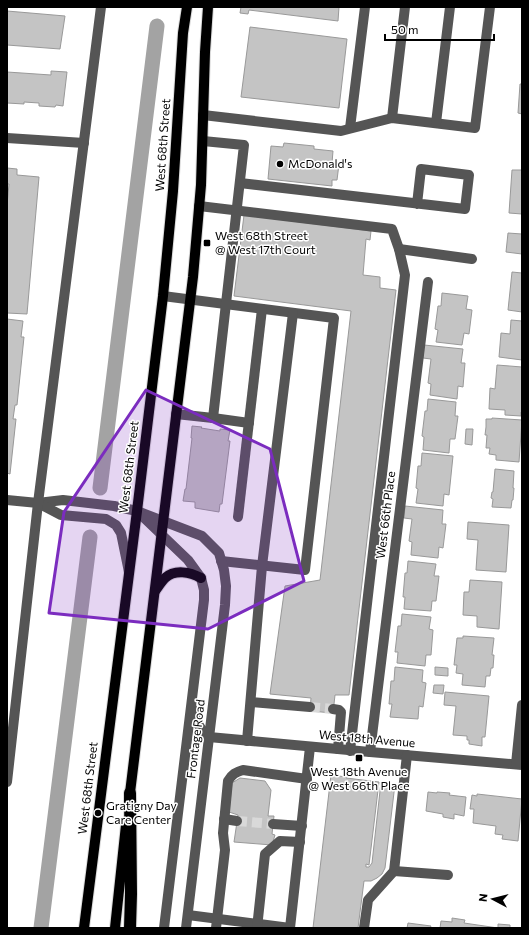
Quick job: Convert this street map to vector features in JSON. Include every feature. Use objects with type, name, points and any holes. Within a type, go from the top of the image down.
[{"type":"highway","points":[[130,793],[130,928]]},
{"type":"main road","name":"West 68th Street","points":[[84,928],[163,296],[173,191],[183,40],[187,7]]},
{"type":"main road","points":[[115,928],[193,277],[202,185],[202,140],[208,7]]},
{"type":"main road","points":[[155,591],[165,578],[174,573],[186,572],[201,578]]},
{"type":"street","points":[[7,782],[38,503],[101,7]]},
{"type":"street","points":[[350,128],[365,7]]},
{"type":"street","points":[[392,118],[405,7]]},
{"type":"street","points":[[436,123],[450,7]]},
{"type":"street","points":[[203,115],[341,131],[392,118],[475,128],[490,7]]},
{"type":"street","points":[[7,138],[84,143]]},
{"type":"street","points":[[202,140],[244,145],[213,418]]},
{"type":"street","points":[[240,183],[417,204],[465,209],[469,175],[421,169],[417,204]]},
{"type":"street","points":[[199,206],[392,229],[399,249],[405,275],[350,751]]},
{"type":"street","points":[[399,249],[472,259]]},
{"type":"street","name":"West 66th Place","points":[[370,752],[428,282]]},
{"type":"street","points":[[7,500],[38,503],[63,500],[114,506],[137,512],[202,536],[220,557],[262,566],[306,570],[334,318],[163,296]]},
{"type":"street","points":[[238,517],[262,309]]},
{"type":"street","points":[[247,741],[262,566],[293,313]]},
{"type":"street","points":[[176,414],[249,423]]},
{"type":"street","points":[[38,503],[61,515],[106,520],[116,525],[121,533],[129,574]]},
{"type":"street","points":[[137,512],[188,560],[201,578]]},
{"type":"street","name":"Frontage Road","points":[[186,928],[225,605],[226,586],[224,570],[220,557]]},
{"type":"street","name":"Frontage Road","points":[[164,928],[204,600],[204,590],[201,578]]},
{"type":"street","points":[[250,702],[310,707]]},
{"type":"street","points":[[191,704],[201,730],[209,737]]},
{"type":"street","points":[[519,764],[522,705]]},
{"type":"street","points":[[334,709],[341,712],[338,749]]},
{"type":"street","name":"West 18th Avenue","points":[[209,737],[407,756],[519,764]]},
{"type":"street","points":[[188,915],[216,924],[290,928],[310,747]]},
{"type":"street","points":[[364,928],[368,900],[394,870],[407,756]]},
{"type":"street","points":[[216,924],[225,850],[223,833],[224,819],[228,781],[230,777],[234,773],[243,770],[307,779]]},
{"type":"street","points":[[224,819],[237,821]]},
{"type":"street","points":[[273,824],[302,826]]},
{"type":"street","points":[[257,926],[265,854],[280,841],[300,842]]},
{"type":"street","points":[[394,870],[448,875]]},
{"type":"highlighted area","points":[[146,390],[270,449],[304,581],[208,629],[49,613],[64,512]]},
{"type":"building","points":[[241,7],[339,7],[338,21],[249,10],[248,14],[240,13]]},
{"type":"building","points":[[7,11],[65,16],[60,49],[7,45]]},
{"type":"building","points":[[250,27],[347,39],[339,108],[241,97]]},
{"type":"building","points":[[51,71],[67,72],[63,106],[39,106],[39,103],[24,102],[24,104],[7,103],[7,72],[51,75]]},
{"type":"building","points":[[520,84],[522,84],[522,114],[518,113]]},
{"type":"building","points":[[284,143],[314,146],[314,149],[333,151],[332,163],[339,164],[337,180],[332,180],[332,186],[268,179],[271,146],[283,147]]},
{"type":"building","points":[[7,168],[17,169],[17,175],[39,177],[27,314],[7,313],[7,205],[9,184],[7,184]]},
{"type":"building","points":[[512,170],[522,170],[522,214],[509,213]]},
{"type":"building","points":[[244,215],[371,231],[370,240],[366,239],[363,275],[380,277],[380,288],[396,290],[349,695],[335,695],[333,713],[310,711],[311,698],[270,694],[285,586],[320,580],[351,311],[234,296]]},
{"type":"building","points":[[508,233],[522,234],[522,254],[506,252]]},
{"type":"building","points":[[512,272],[522,273],[522,312],[508,310]]},
{"type":"building","points":[[442,293],[468,296],[466,309],[472,310],[469,334],[464,333],[462,345],[436,342],[438,330],[435,329],[438,306],[441,306]]},
{"type":"building","points":[[7,319],[23,321],[21,337],[24,337],[17,405],[15,405],[13,419],[16,419],[10,474],[7,473]]},
{"type":"building","points":[[511,320],[522,321],[522,360],[499,357],[501,333],[510,334]]},
{"type":"building","points":[[424,345],[463,349],[461,363],[465,363],[463,387],[458,386],[457,399],[430,395],[431,384],[428,383],[431,359],[423,358]]},
{"type":"building","points":[[497,365],[522,367],[521,416],[505,415],[505,410],[489,409],[490,388],[495,389]]},
{"type":"building","points":[[428,399],[456,402],[455,416],[458,416],[455,439],[450,439],[449,453],[423,450],[424,437],[422,436]]},
{"type":"building","points":[[486,419],[522,420],[519,462],[496,460],[496,455],[489,454],[490,448],[486,448]]},
{"type":"building","points":[[192,426],[220,431],[220,429],[230,430],[222,504],[220,504],[219,512],[195,508],[195,502],[183,501],[186,489]]},
{"type":"building","points":[[466,429],[473,429],[472,445],[465,444]]},
{"type":"building","points":[[422,453],[453,456],[449,495],[444,494],[443,506],[416,503],[418,489],[416,488],[418,466],[421,466]]},
{"type":"building","points":[[495,469],[514,471],[514,488],[511,508],[492,507],[493,499],[491,498]]},
{"type":"building","points":[[405,506],[443,510],[442,524],[446,524],[443,548],[439,547],[438,558],[411,555],[412,542],[409,541],[412,519],[404,518]]},
{"type":"building","points":[[468,522],[509,525],[506,572],[476,570],[478,540],[467,539]]},
{"type":"building","points":[[408,561],[436,564],[434,576],[439,576],[436,601],[432,601],[431,611],[404,609],[405,597],[403,597],[405,573],[407,573]]},
{"type":"building","points":[[470,580],[502,582],[499,629],[477,627],[477,616],[463,615],[464,592],[469,592]]},
{"type":"building","points":[[402,614],[431,617],[429,629],[433,630],[431,655],[426,655],[425,666],[397,663],[398,652],[395,652],[398,626],[401,626]]},
{"type":"building","points":[[463,636],[494,638],[492,655],[494,655],[493,668],[491,668],[490,676],[486,676],[485,687],[462,685],[463,674],[456,673],[457,665],[454,665],[457,638],[463,638]]},
{"type":"building","points":[[395,667],[423,670],[422,682],[426,683],[423,707],[419,706],[418,719],[390,717],[392,704],[389,704],[391,681],[394,681]]},
{"type":"building","points":[[435,667],[448,668],[448,676],[435,675]]},
{"type":"building","points":[[434,685],[444,685],[443,694],[433,693]]},
{"type":"building","points":[[445,692],[489,696],[485,737],[482,737],[482,746],[469,744],[467,736],[453,735],[456,706],[444,705]]},
{"type":"building","points":[[331,775],[379,782],[369,865],[366,864],[366,867],[369,867],[372,863],[381,782],[395,784],[385,868],[382,874],[377,878],[371,881],[364,881],[358,928],[313,928]]},
{"type":"building","points":[[240,778],[265,781],[271,790],[268,816],[274,816],[272,834],[275,835],[272,845],[234,842],[238,815],[229,812],[232,783]]},
{"type":"building","points":[[428,792],[450,793],[449,795],[466,797],[464,816],[454,814],[454,819],[443,817],[443,814],[426,811]]},
{"type":"building","points":[[477,794],[522,799],[518,841],[502,839],[503,835],[495,834],[496,826],[473,823],[474,809],[470,809],[472,795],[477,796]]},
{"type":"building","points":[[452,918],[465,920],[464,923],[498,928],[440,928],[441,921],[452,922]]},
{"type":"building","points":[[408,923],[431,926],[430,928],[407,928]]},
{"type":"building","points":[[498,924],[510,925],[510,928],[498,928]]},
{"type":"waterway","points":[[100,488],[157,26]]},
{"type":"waterway","points":[[41,928],[90,537]]},
{"type":"tunnel","points":[[310,707],[333,709]]},
{"type":"tunnel","points":[[237,821],[273,824]]},
{"type":"place","name":"McDonald's","points":[[280,164]]},
{"type":"place","name":"West 68th Street @ West 17th Court","points":[[207,243]]},
{"type":"place","name":"West 18th Avenue @ West 66th Place","points":[[359,758]]},
{"type":"place","name":"Gratigny Day Care Center","points":[[98,813]]}]
